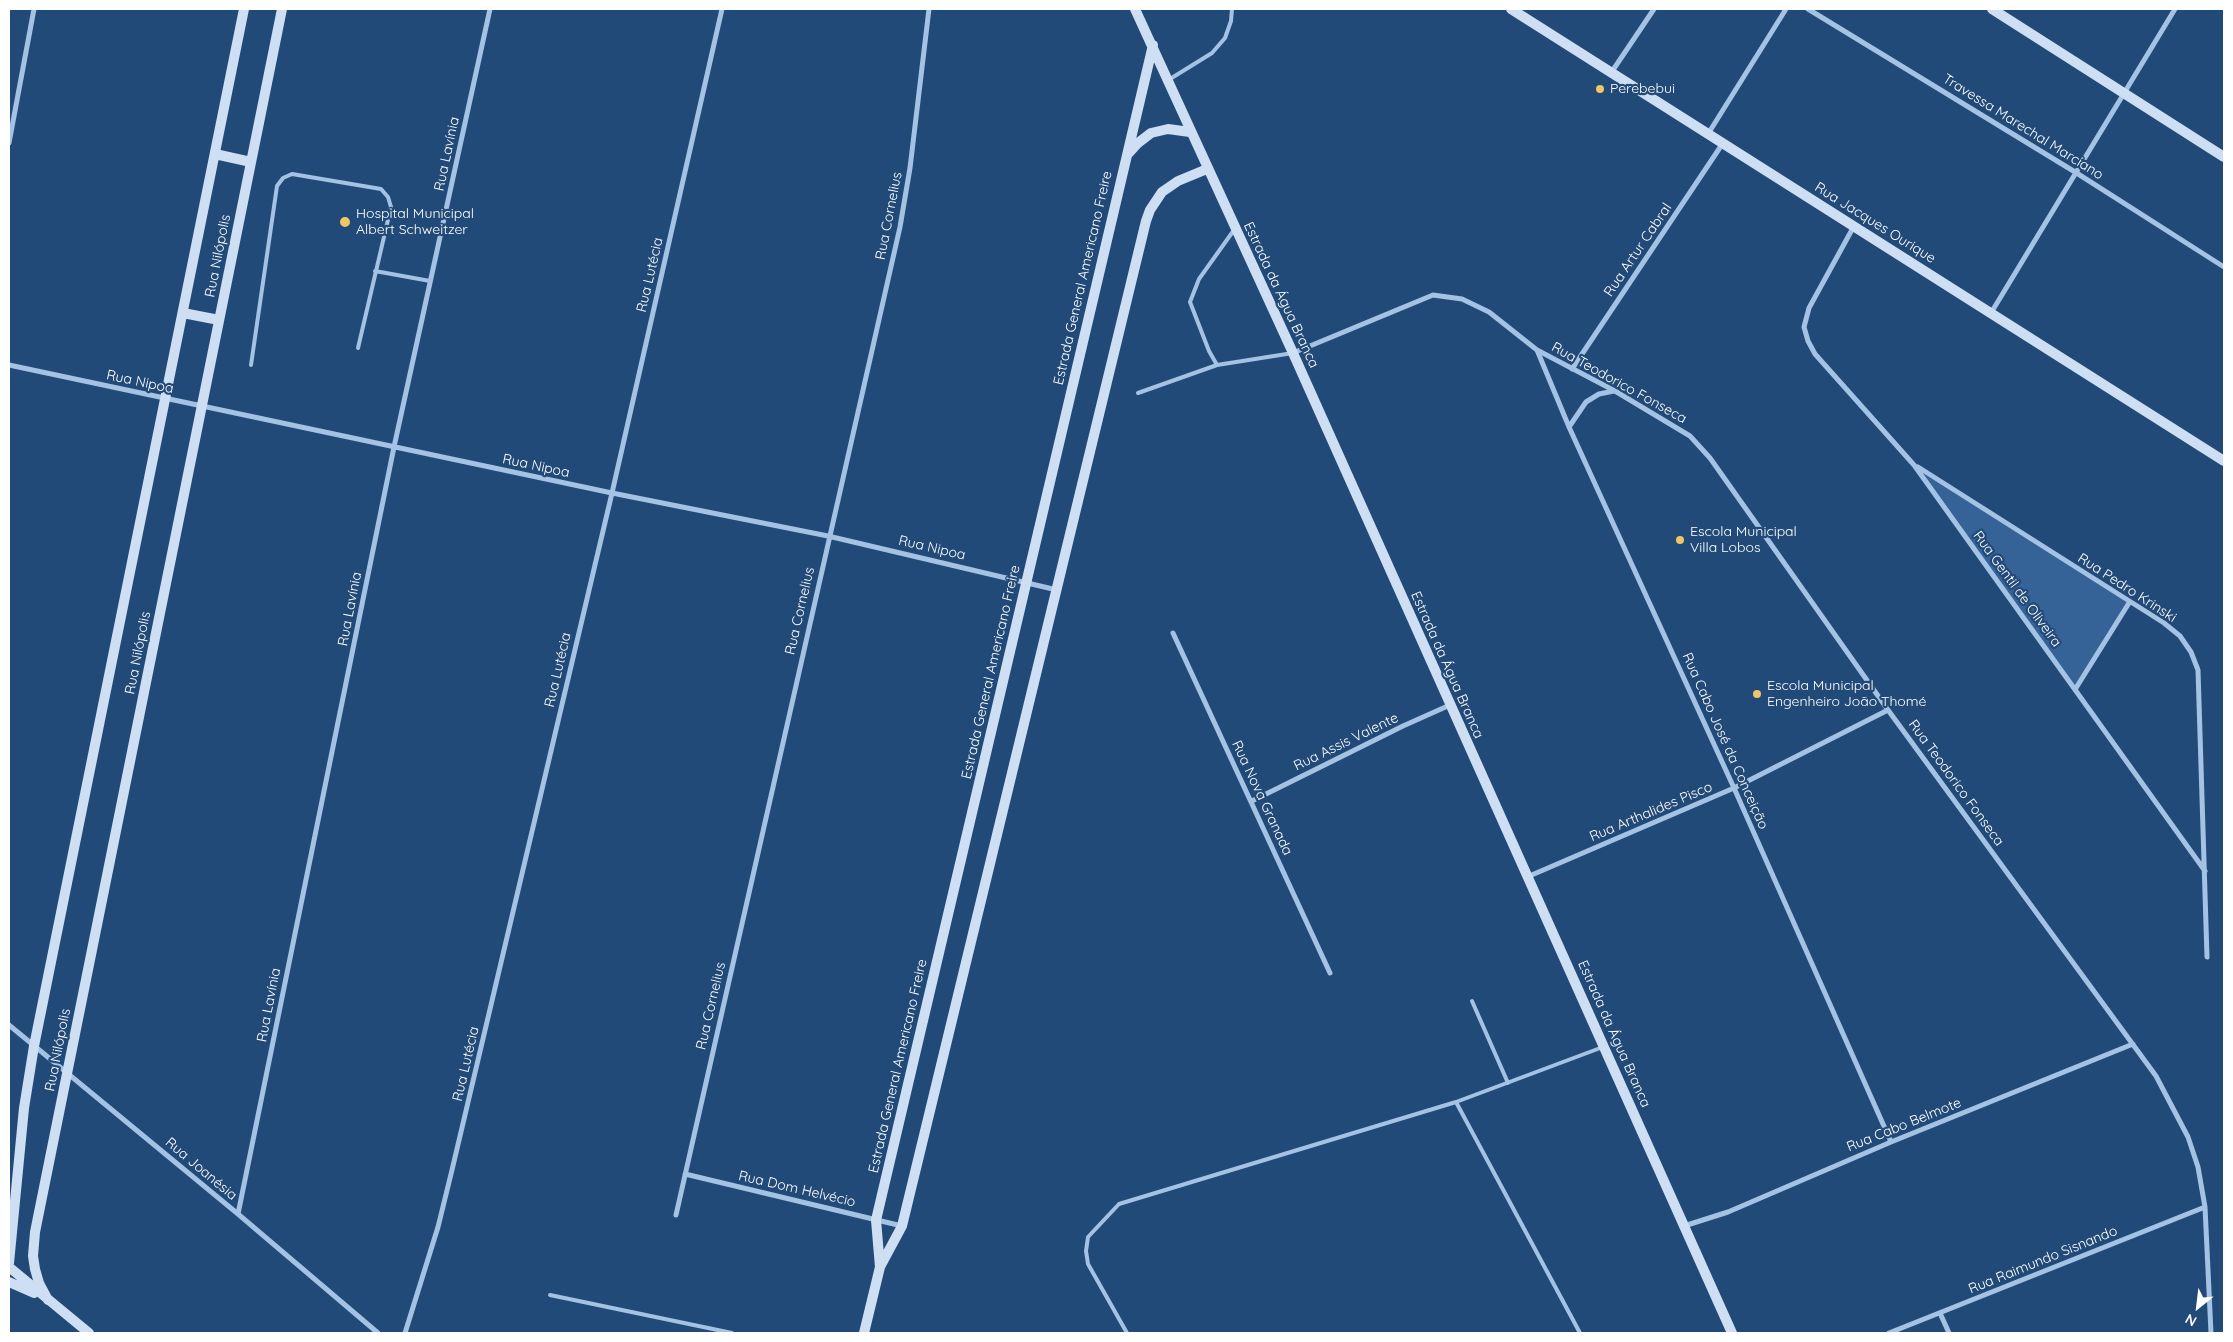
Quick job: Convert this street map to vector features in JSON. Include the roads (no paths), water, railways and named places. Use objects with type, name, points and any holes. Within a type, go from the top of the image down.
[{"type":"main road","name":"Rua Nilópolis","points":[[9,1262],[16,1200],[18,1160],[34,1046],[244,9]]},
{"type":"main road","name":"Rua Nilópolis","points":[[48,1300],[35,1269],[33,1245],[282,9]]},
{"type":"main road","name":"Estrada da Água Branca","points":[[1135,9],[1293,353],[1732,1333]]},
{"type":"main road","name":"Rua Jacques Ourique","points":[[1511,9],[2224,461]]},
{"type":"main road","points":[[1992,9],[2224,157]]},
{"type":"main road","points":[[1126,157],[1153,45]]},
{"type":"main road","name":"Estrada General Americano Freire","points":[[880,1268],[876,1220],[1126,157],[1138,143],[1151,133],[1168,129],[1190,132]]},
{"type":"main road","points":[[215,154],[251,162]]},
{"type":"main road","name":"Estrada General Americano Freire","points":[[864,1333],[880,1268],[902,1226],[1150,210],[1162,192],[1170,185],[1207,169]]},
{"type":"main road","points":[[183,313],[219,320]]},
{"type":"main road","points":[[9,1185],[18,1160]]},
{"type":"main road","points":[[9,1267],[89,1333]]},
{"type":"main road","points":[[9,1282],[48,1300]]},
{"type":"street","points":[[9,143],[34,9]]},
{"type":"street","name":"Rua Lavínia","points":[[238,1214],[394,447],[490,9]]},
{"type":"street","name":"Rua Lutécia","points":[[405,1333],[438,1227],[452,1170],[612,493],[722,9]]},
{"type":"street","name":"Rua Cornelius","points":[[676,1215],[828,536],[900,227],[910,168],[929,9]]},
{"type":"street","points":[[1611,72],[1654,9]]},
{"type":"street","points":[[1708,134],[1786,9]]},
{"type":"street","name":"Travessa Marechal Marciano","points":[[1808,9],[2075,172],[2224,267]]},
{"type":"street","points":[[1991,313],[2175,9]]},
{"type":"street","name":"Rua Artur Cabral","points":[[1572,368],[1723,143]]},
{"type":"street","name":"Rua Gentil de Oliveira","points":[[1854,226],[1815,295],[1804,327],[1808,341],[1815,354],[1914,464],[2206,871]]},
{"type":"street","name":"Rua Teodorico Fonseca","points":[[1293,353],[1433,295],[1462,298],[1489,312],[1537,350],[1615,391],[1690,436],[1710,458],[1888,710],[2156,1076],[2188,1137],[2198,1167],[2205,1207],[2211,1333]]},
{"type":"street","name":"Rua Cabo José da Conceição","points":[[1537,350],[1569,427],[1734,788],[1891,1142]]},
{"type":"street","name":"Rua Nipoa","points":[[9,365],[612,493],[828,536],[1058,590]]},
{"type":"street","points":[[1569,427],[1586,402],[1599,394],[1615,391]]},
{"type":"street","name":"Rua Pedro Krinski","points":[[1914,464],[2129,603],[2164,623],[2180,636],[2191,652],[2198,670],[2206,871],[2207,956]]},
{"type":"street","points":[[2076,688],[2129,603]]},
{"type":"street","name":"Rua Nova Granada","points":[[1173,633],[1330,973]]},
{"type":"street","name":"Rua Assis Valente","points":[[1252,801],[1403,726],[1450,705]]},
{"type":"street","name":"Rua Arthalides Pisco","points":[[1527,876],[1734,788],[1888,710]]},
{"type":"street","name":"Rua Joanésia","points":[[9,1025],[238,1214],[378,1333]]},
{"type":"street","name":"Rua Cabo Belmote","points":[[1684,1226],[1728,1212],[1891,1142],[2133,1044]]},
{"type":"street","name":"Rua Dom Helvécio","points":[[685,1174],[902,1226]]},
{"type":"street","name":"Rua Raimundo Sisnando","points":[[1889,1333],[2205,1207]]},
{"type":"street","points":[[1940,1313],[1949,1333]]},
{"type":"lane","points":[[1168,80],[1212,53],[1226,38],[1232,9]]},
{"type":"lane","points":[[251,365],[277,186],[283,178],[292,174],[381,189],[388,197],[392,207],[375,271],[358,348]]},
{"type":"lane","points":[[1217,365],[1209,351],[1190,302],[1199,278],[1235,228]]},
{"type":"lane","points":[[375,271],[430,281]]},
{"type":"lane","points":[[1138,393],[1217,365],[1293,353]]},
{"type":"lane","points":[[1472,1001],[1508,1083]]},
{"type":"lane","points":[[1127,1333],[1088,1264],[1086,1251],[1088,1237],[1119,1204],[1456,1102],[1605,1047]]},
{"type":"lane","points":[[1456,1102],[1580,1333]]},
{"type":"lane","points":[[550,1295],[732,1333]]},
{"type":"place","name":"Perebebui","points":[[1600,89]]},
{"type":"place","name":"Hospital Municipal Albert Schweitzer","points":[[345,222]]},
{"type":"place","name":"Escola Municipal Villa Lobos","points":[[1680,540]]},
{"type":"place","name":"Escola Municipal Engenheiro João Thomé","points":[[1757,694]]}]
